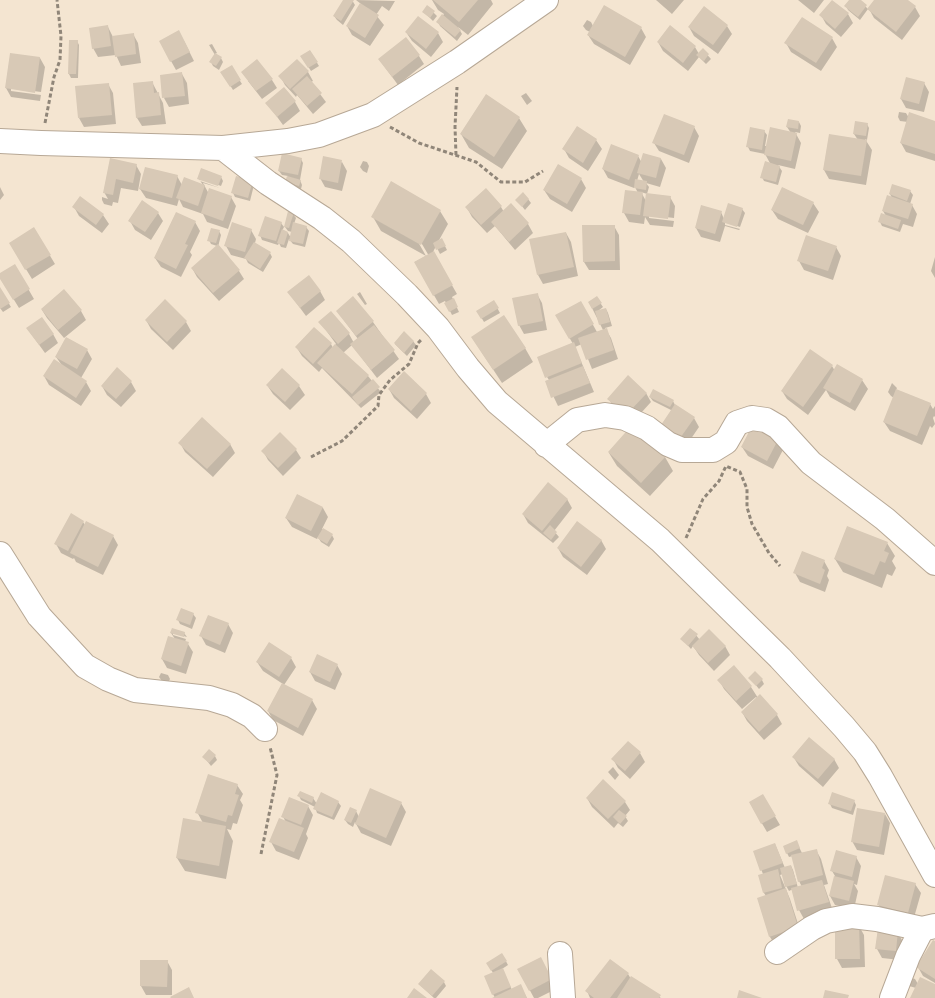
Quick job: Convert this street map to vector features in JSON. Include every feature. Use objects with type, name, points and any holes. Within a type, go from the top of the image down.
[{"type":"street","points":[[0,140],[223,148],[288,141],[319,135],[373,115],[457,62],[546,0]]},
{"type":"street","points":[[223,148],[268,183],[322,218],[351,241],[438,328],[497,402],[660,540],[780,658],[865,752],[935,875]]},
{"type":"street","points":[[546,445],[577,420],[605,415],[625,418],[647,428],[668,444],[682,450],[713,450],[726,442],[737,423],[752,418],[766,420],[778,427],[811,463],[885,519],[935,563]]},
{"type":"street","points":[[0,554],[39,616],[85,666],[108,679],[136,690],[209,698],[232,705],[252,716],[265,729]]},
{"type":"street","points":[[777,952],[826,921],[852,916],[929,928],[908,956],[892,998]]},
{"type":"street","points":[[560,954],[563,998]]},
{"type":"path","points":[[42,143],[54,78],[60,60],[61,36],[57,0]]},
{"type":"path","points":[[456,155],[457,62]]},
{"type":"path","points":[[373,115],[419,143],[476,162],[501,182],[525,182],[542,172]]},
{"type":"path","points":[[310,457],[342,441],[356,430],[378,406],[380,395],[390,380],[409,364],[418,343],[438,328]]},
{"type":"path","points":[[676,556],[703,499],[719,481],[726,466],[740,472],[747,489],[747,507],[752,524],[769,553],[780,566]]},
{"type":"path","points":[[261,854],[277,775],[265,729]]},
{"type":"building","points":[[343,0],[354,0],[341,21],[333,16]]},
{"type":"building","points":[[433,0],[478,0],[459,22]]},
{"type":"building","points":[[832,0],[849,13],[835,29],[819,15]]},
{"type":"building","points":[[849,0],[861,0],[867,5],[858,17],[844,6]]},
{"type":"building","points":[[874,0],[908,0],[916,6],[896,32],[867,9]]},
{"type":"building","points":[[360,3],[379,15],[365,38],[346,26]]},
{"type":"building","points":[[427,5],[435,11],[430,18],[422,12]]},
{"type":"building","points":[[604,5],[642,27],[625,57],[587,35]]},
{"type":"building","points":[[704,6],[728,25],[713,45],[688,27]]},
{"type":"building","points":[[442,14],[461,30],[455,37],[436,22]]},
{"type":"building","points":[[418,16],[439,32],[426,49],[405,32]]},
{"type":"building","points":[[802,17],[833,37],[816,63],[784,43]]},
{"type":"building","points":[[108,25],[111,46],[92,49],[89,28]]},
{"type":"building","points":[[670,25],[696,46],[683,63],[657,42]]},
{"type":"building","points":[[179,30],[190,52],[170,62],[159,41]]},
{"type":"building","points":[[134,33],[136,54],[115,57],[112,36]]},
{"type":"building","points":[[406,37],[420,55],[392,77],[378,59]]},
{"type":"building","points":[[69,40],[78,40],[76,74],[68,74]]},
{"type":"building","points":[[703,48],[709,54],[704,61],[696,55]]},
{"type":"building","points":[[310,50],[318,62],[308,68],[300,56]]},
{"type":"building","points":[[10,53],[40,57],[35,93],[5,88]]},
{"type":"building","points":[[215,53],[222,57],[216,66],[209,62]]},
{"type":"building","points":[[257,59],[273,79],[256,91],[241,72]]},
{"type":"building","points":[[297,59],[309,71],[290,89],[278,76]]},
{"type":"building","points":[[232,65],[241,80],[230,87],[220,72]]},
{"type":"building","points":[[182,72],[185,96],[162,98],[160,75]]},
{"type":"building","points":[[307,76],[322,93],[307,106],[292,89]]},
{"type":"building","points":[[906,77],[925,82],[919,104],[900,99]]},
{"type":"building","points":[[153,81],[154,93],[159,92],[161,115],[136,118],[133,83]]},
{"type":"building","points":[[109,83],[112,115],[78,118],[75,86]]},
{"type":"building","points":[[284,87],[296,101],[277,117],[265,103]]},
{"type":"building","points":[[486,94],[520,117],[494,157],[460,134]]},
{"type":"building","points":[[909,112],[935,121],[935,154],[900,143]]},
{"type":"building","points":[[664,114],[695,126],[684,155],[652,143]]},
{"type":"building","points":[[788,119],[799,121],[798,129],[786,127]]},
{"type":"building","points":[[855,121],[868,123],[866,136],[853,134]]},
{"type":"building","points":[[577,126],[597,139],[583,163],[562,149]]},
{"type":"building","points":[[750,127],[765,130],[762,150],[746,147]]},
{"type":"building","points":[[770,127],[797,133],[791,161],[764,155]]},
{"type":"building","points":[[829,134],[867,140],[861,176],[823,170]]},
{"type":"building","points":[[611,144],[639,155],[629,180],[602,169]]},
{"type":"building","points":[[282,153],[302,158],[298,175],[278,171]]},
{"type":"building","points":[[643,153],[661,158],[656,178],[637,173]]},
{"type":"building","points":[[323,156],[342,160],[338,183],[319,179]]},
{"type":"building","points":[[110,158],[137,164],[133,183],[116,179],[113,195],[103,193]]},
{"type":"building","points":[[765,161],[780,166],[776,182],[760,178]]},
{"type":"building","points":[[558,164],[582,178],[567,204],[543,190]]},
{"type":"building","points":[[145,167],[178,175],[172,198],[139,189]]},
{"type":"building","points":[[201,168],[222,176],[218,186],[197,179]]},
{"type":"building","points":[[236,176],[253,180],[248,198],[231,193]]},
{"type":"building","points":[[287,176],[301,180],[299,186],[285,182]]},
{"type":"building","points":[[184,177],[205,185],[198,206],[176,198]]},
{"type":"building","points":[[635,179],[647,181],[646,190],[634,188]]},
{"type":"building","points":[[391,181],[441,210],[421,245],[371,217]]},
{"type":"building","points":[[892,184],[911,190],[907,201],[889,194]]},
{"type":"building","points":[[782,187],[814,202],[803,225],[771,210]]},
{"type":"building","points":[[209,188],[232,196],[223,221],[201,213]]},
{"type":"building","points":[[486,188],[502,206],[481,225],[465,207]]},
{"type":"building","points":[[625,190],[643,192],[640,215],[622,213]]},
{"type":"building","points":[[523,192],[529,199],[522,207],[515,200]]},
{"type":"building","points":[[646,193],[671,196],[668,219],[643,216]]},
{"type":"building","points":[[887,195],[913,204],[908,219],[882,211]]},
{"type":"building","points":[[80,196],[104,214],[96,225],[72,207]]},
{"type":"building","points":[[142,200],[159,212],[145,232],[128,221]]},
{"type":"building","points":[[511,203],[529,223],[509,242],[491,222]]},
{"type":"building","points":[[728,203],[743,208],[737,227],[722,222]]},
{"type":"building","points":[[701,205],[722,211],[715,234],[695,228]]},
{"type":"building","points":[[288,211],[294,212],[289,228],[284,227]]},
{"type":"building","points":[[176,212],[196,221],[185,244],[188,245],[176,269],[154,258]]},
{"type":"building","points":[[881,213],[901,220],[898,229],[878,222]]},
{"type":"building","points":[[265,216],[282,222],[276,241],[258,236]]},
{"type":"building","points":[[232,222],[252,229],[245,252],[224,246]]},
{"type":"building","points":[[293,222],[307,226],[303,244],[289,241]]},
{"type":"building","points":[[582,225],[615,225],[615,261],[583,262]]},
{"type":"building","points":[[34,227],[51,255],[25,270],[9,243]]},
{"type":"building","points":[[211,228],[220,230],[216,243],[207,241]]},
{"type":"building","points":[[282,229],[288,232],[284,245],[277,243]]},
{"type":"building","points":[[566,232],[574,267],[537,275],[529,239]]},
{"type":"building","points":[[806,235],[837,246],[828,271],[797,261]]},
{"type":"building","points":[[442,238],[446,246],[436,250],[433,243]]},
{"type":"building","points":[[254,242],[271,252],[260,269],[244,258]]},
{"type":"building","points":[[218,244],[240,270],[213,293],[191,268]]},
{"type":"building","points":[[434,251],[453,285],[433,296],[414,262]]},
{"type":"building","points":[[15,264],[30,289],[13,300],[0,279],[0,273]]},
{"type":"building","points":[[309,275],[321,291],[300,308],[287,292]]},
{"type":"building","points":[[0,287],[10,303],[0,309]]},
{"type":"building","points":[[64,289],[82,310],[58,330],[41,309]]},
{"type":"building","points":[[538,293],[543,321],[518,326],[512,298]]},
{"type":"building","points":[[353,296],[374,321],[356,336],[336,311]]},
{"type":"building","points":[[597,296],[602,303],[592,309],[588,302]]},
{"type":"building","points":[[454,298],[458,307],[449,312],[444,303]]},
{"type":"building","points":[[165,299],[187,321],[167,342],[145,320]]},
{"type":"building","points":[[494,300],[499,308],[481,319],[476,311]]},
{"type":"building","points":[[581,301],[594,324],[569,339],[555,315]]},
{"type":"building","points":[[606,308],[610,322],[599,325],[595,311]]},
{"type":"building","points":[[331,311],[350,333],[338,344],[318,322]]},
{"type":"building","points":[[504,315],[526,348],[493,370],[471,337]]},
{"type":"building","points":[[42,317],[54,334],[39,345],[26,328]]},
{"type":"building","points":[[374,325],[395,350],[371,370],[350,344]]},
{"type":"building","points":[[314,327],[332,343],[313,364],[295,347]]},
{"type":"building","points":[[607,328],[614,350],[586,360],[578,338]]},
{"type":"building","points":[[404,331],[414,341],[404,353],[394,343]]},
{"type":"building","points":[[66,337],[88,349],[77,369],[55,357]]},
{"type":"building","points":[[574,342],[582,363],[545,378],[537,357]]},
{"type":"building","points":[[335,344],[369,375],[352,394],[317,363]]},
{"type":"building","points":[[810,349],[833,365],[803,407],[781,391]]},
{"type":"building","points":[[54,359],[87,381],[76,398],[43,376]]},
{"type":"building","points":[[837,364],[863,379],[850,403],[823,388]]},
{"type":"building","points":[[583,366],[590,383],[551,398],[545,381]]},
{"type":"building","points":[[117,367],[132,381],[116,399],[101,386]]},
{"type":"building","points":[[282,368],[300,385],[285,402],[266,385]]},
{"type":"building","points":[[404,371],[427,393],[411,411],[388,389]]},
{"type":"building","points":[[628,375],[647,393],[626,415],[607,399]]},
{"type":"building","points":[[373,379],[380,387],[358,405],[352,397]]},
{"type":"building","points":[[653,389],[674,400],[670,407],[649,397]]},
{"type":"building","points":[[896,389],[931,403],[917,436],[883,422]]},
{"type":"building","points":[[675,404],[695,417],[678,441],[659,428]]},
{"type":"building","points":[[202,417],[231,444],[207,469],[178,443]]},
{"type":"building","points":[[753,424],[779,438],[767,461],[741,447]]},
{"type":"building","points":[[632,425],[666,456],[641,483],[608,452]]},
{"type":"building","points":[[280,432],[297,449],[278,468],[261,451]]},
{"type":"building","points":[[548,482],[568,499],[542,531],[522,514]]},
{"type":"building","points":[[297,494],[323,507],[311,531],[285,518]]},
{"type":"building","points":[[71,513],[84,521],[68,551],[54,544]]},
{"type":"building","points":[[86,521],[114,535],[98,567],[70,553]]},
{"type":"building","points":[[577,521],[602,540],[581,567],[557,548]]},
{"type":"building","points":[[550,525],[557,532],[551,540],[543,533]]},
{"type":"building","points":[[847,526],[888,542],[884,551],[889,553],[885,563],[880,561],[874,575],[834,559]]},
{"type":"building","points":[[323,528],[333,534],[327,544],[317,538]]},
{"type":"building","points":[[802,551],[825,560],[822,568],[825,570],[820,584],[793,573]]},
{"type":"building","points":[[181,608],[194,613],[190,625],[176,620]]},
{"type":"building","points":[[208,615],[229,623],[220,645],[199,636]]},
{"type":"building","points":[[172,628],[185,632],[184,637],[170,633]]},
{"type":"building","points":[[690,628],[698,634],[688,646],[680,639]]},
{"type":"building","points":[[709,629],[726,646],[708,663],[692,646]]},
{"type":"building","points":[[168,636],[189,642],[181,666],[161,659]]},
{"type":"building","points":[[269,642],[292,657],[279,677],[256,662]]},
{"type":"building","points":[[317,654],[338,664],[330,682],[309,672]]},
{"type":"building","points":[[734,665],[752,686],[736,701],[717,680]]},
{"type":"building","points":[[755,671],[763,679],[756,686],[748,678]]},
{"type":"building","points":[[282,683],[313,699],[298,728],[267,711]]},
{"type":"building","points":[[760,694],[778,714],[759,732],[741,712]]},
{"type":"building","points":[[809,737],[835,759],[818,779],[792,757]]},
{"type":"building","points":[[628,741],[641,752],[625,771],[611,759]]},
{"type":"building","points":[[209,749],[216,755],[209,763],[202,757]]},
{"type":"building","points":[[208,774],[238,784],[235,794],[239,795],[232,816],[228,815],[226,822],[195,813]]},
{"type":"building","points":[[603,779],[626,801],[608,819],[586,798]]},
{"type":"building","points":[[370,788],[402,802],[386,838],[355,824]]},
{"type":"building","points":[[300,791],[314,797],[312,803],[297,796]]},
{"type":"building","points":[[321,792],[339,801],[332,817],[313,809]]},
{"type":"building","points":[[832,792],[855,800],[851,811],[828,804]]},
{"type":"building","points":[[763,794],[776,816],[761,824],[749,802]]},
{"type":"building","points":[[289,797],[309,805],[301,825],[281,817]]},
{"type":"building","points":[[350,807],[357,810],[351,823],[344,820]]},
{"type":"building","points":[[857,808],[885,813],[879,847],[851,842]]},
{"type":"building","points":[[619,810],[627,816],[620,824],[613,817]]},
{"type":"building","points":[[183,818],[226,826],[219,866],[176,858]]},
{"type":"building","points":[[279,818],[304,828],[294,852],[269,842]]},
{"type":"building","points":[[797,840],[800,848],[786,854],[783,846]]},
{"type":"building","points":[[775,843],[783,863],[760,871],[753,851]]},
{"type":"building","points":[[817,849],[823,875],[798,882],[791,855]]},
{"type":"building","points":[[836,850],[857,856],[852,877],[830,871]]},
{"type":"building","points":[[791,865],[797,884],[785,887],[780,868]]},
{"type":"building","points":[[778,869],[782,888],[763,893],[758,875]]},
{"type":"building","points":[[885,875],[916,883],[908,913],[877,905]]},
{"type":"building","points":[[834,876],[854,881],[849,901],[829,896]]},
{"type":"building","points":[[822,880],[829,902],[797,911],[791,888]]},
{"type":"building","points":[[786,888],[798,927],[769,937],[757,898]]},
{"type":"building","points":[[835,925],[859,925],[860,959],[835,959]]},
{"type":"building","points":[[878,928],[898,930],[896,951],[875,949]]},
{"type":"building","points":[[933,940],[935,941],[935,979],[916,967]]},
{"type":"building","points":[[502,953],[507,961],[491,971],[486,963]]},
{"type":"building","points":[[541,957],[552,979],[529,991],[517,969]]},
{"type":"building","points":[[610,959],[629,973],[610,998],[594,998],[585,991]]},
{"type":"building","points":[[140,960],[168,960],[167,987],[140,986]]},
{"type":"building","points":[[503,968],[511,987],[492,995],[484,976]]},
{"type":"building","points":[[431,969],[445,981],[432,996],[418,984]]},
{"type":"building","points":[[631,976],[661,995],[659,998],[617,998]]},
{"type":"building","points":[[920,977],[935,984],[935,998],[910,998]]},
{"type":"building","points":[[521,984],[527,998],[492,998]]},
{"type":"building","points":[[189,987],[194,998],[170,997]]},
{"type":"building","points":[[414,988],[427,998],[407,998]]},
{"type":"building","points":[[739,990],[762,998],[737,998]]},
{"type":"building","points":[[825,990],[849,995],[848,998],[823,998]]}]
